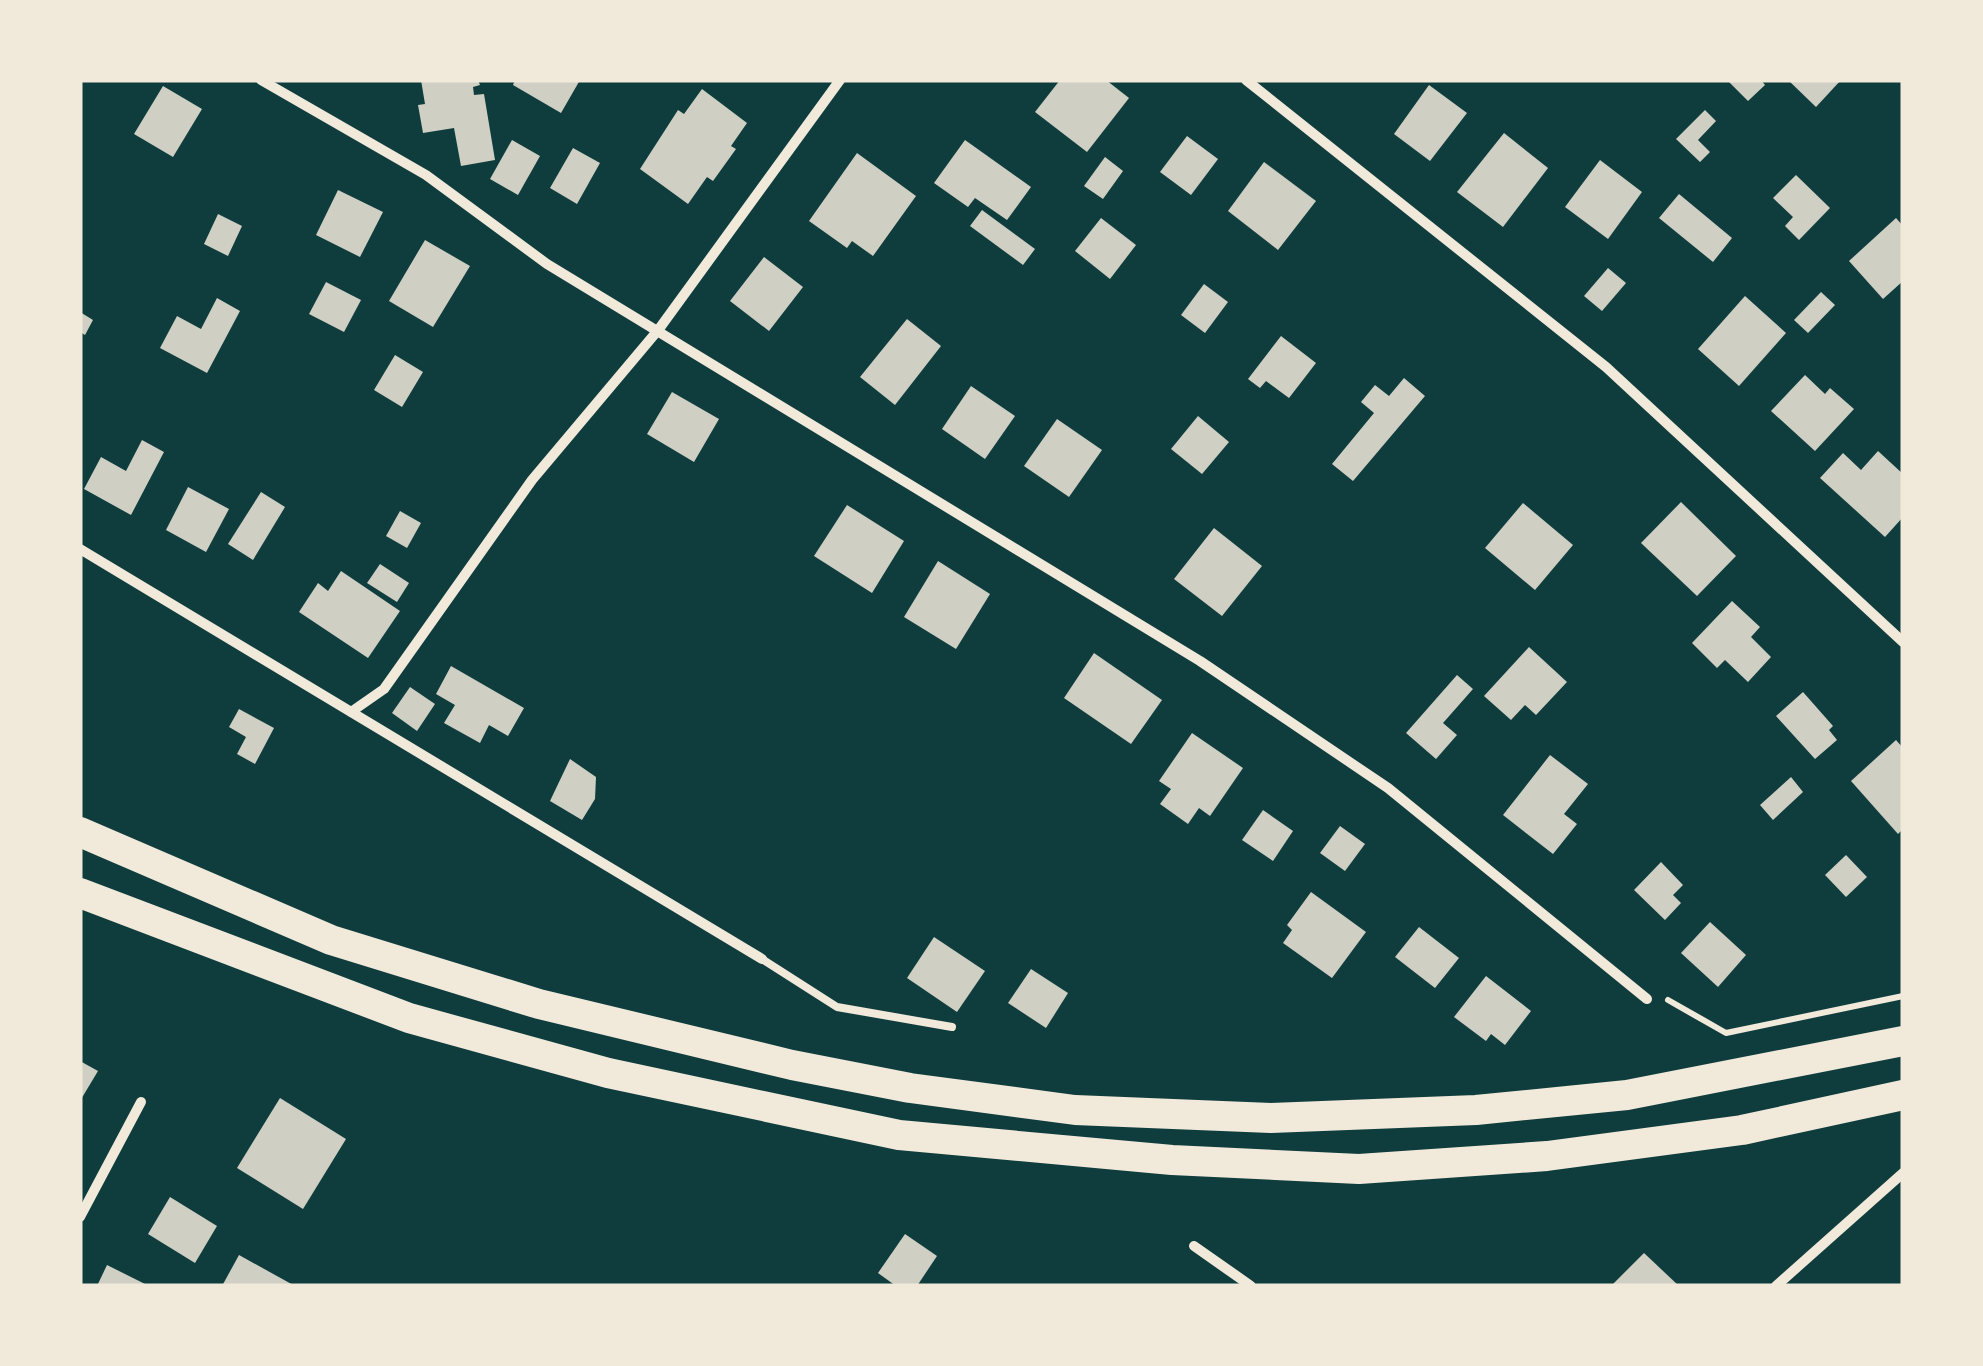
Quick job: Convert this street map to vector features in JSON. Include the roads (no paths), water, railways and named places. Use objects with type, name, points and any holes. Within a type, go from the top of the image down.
[{"type":"highway","points":[[80,832],[331,940],[540,1004],[842,1075],[1075,1110],[1270,1118],[1476,1110],[1627,1096],[1903,1041]]},
{"type":"highway","points":[[80,893],[410,1018],[608,1073],[899,1135],[1172,1160],[1360,1169],[1547,1156],[1742,1130],[1903,1095]]},
{"type":"street","points":[[262,80],[426,175],[547,264],[1200,660],[1388,788],[1647,999]]},
{"type":"street","points":[[351,712],[384,689],[532,480],[659,329],[840,80]]},
{"type":"street","points":[[1246,80],[1606,367],[1903,642]]},
{"type":"street","points":[[80,549],[762,959]]},
{"type":"street","points":[[80,1217],[141,1102]]},
{"type":"street","points":[[1776,1286],[1903,1172]]},
{"type":"street","points":[[1194,1246],[1251,1286]]},
{"type":"lane","points":[[762,959],[837,1007],[952,1027]]}]
